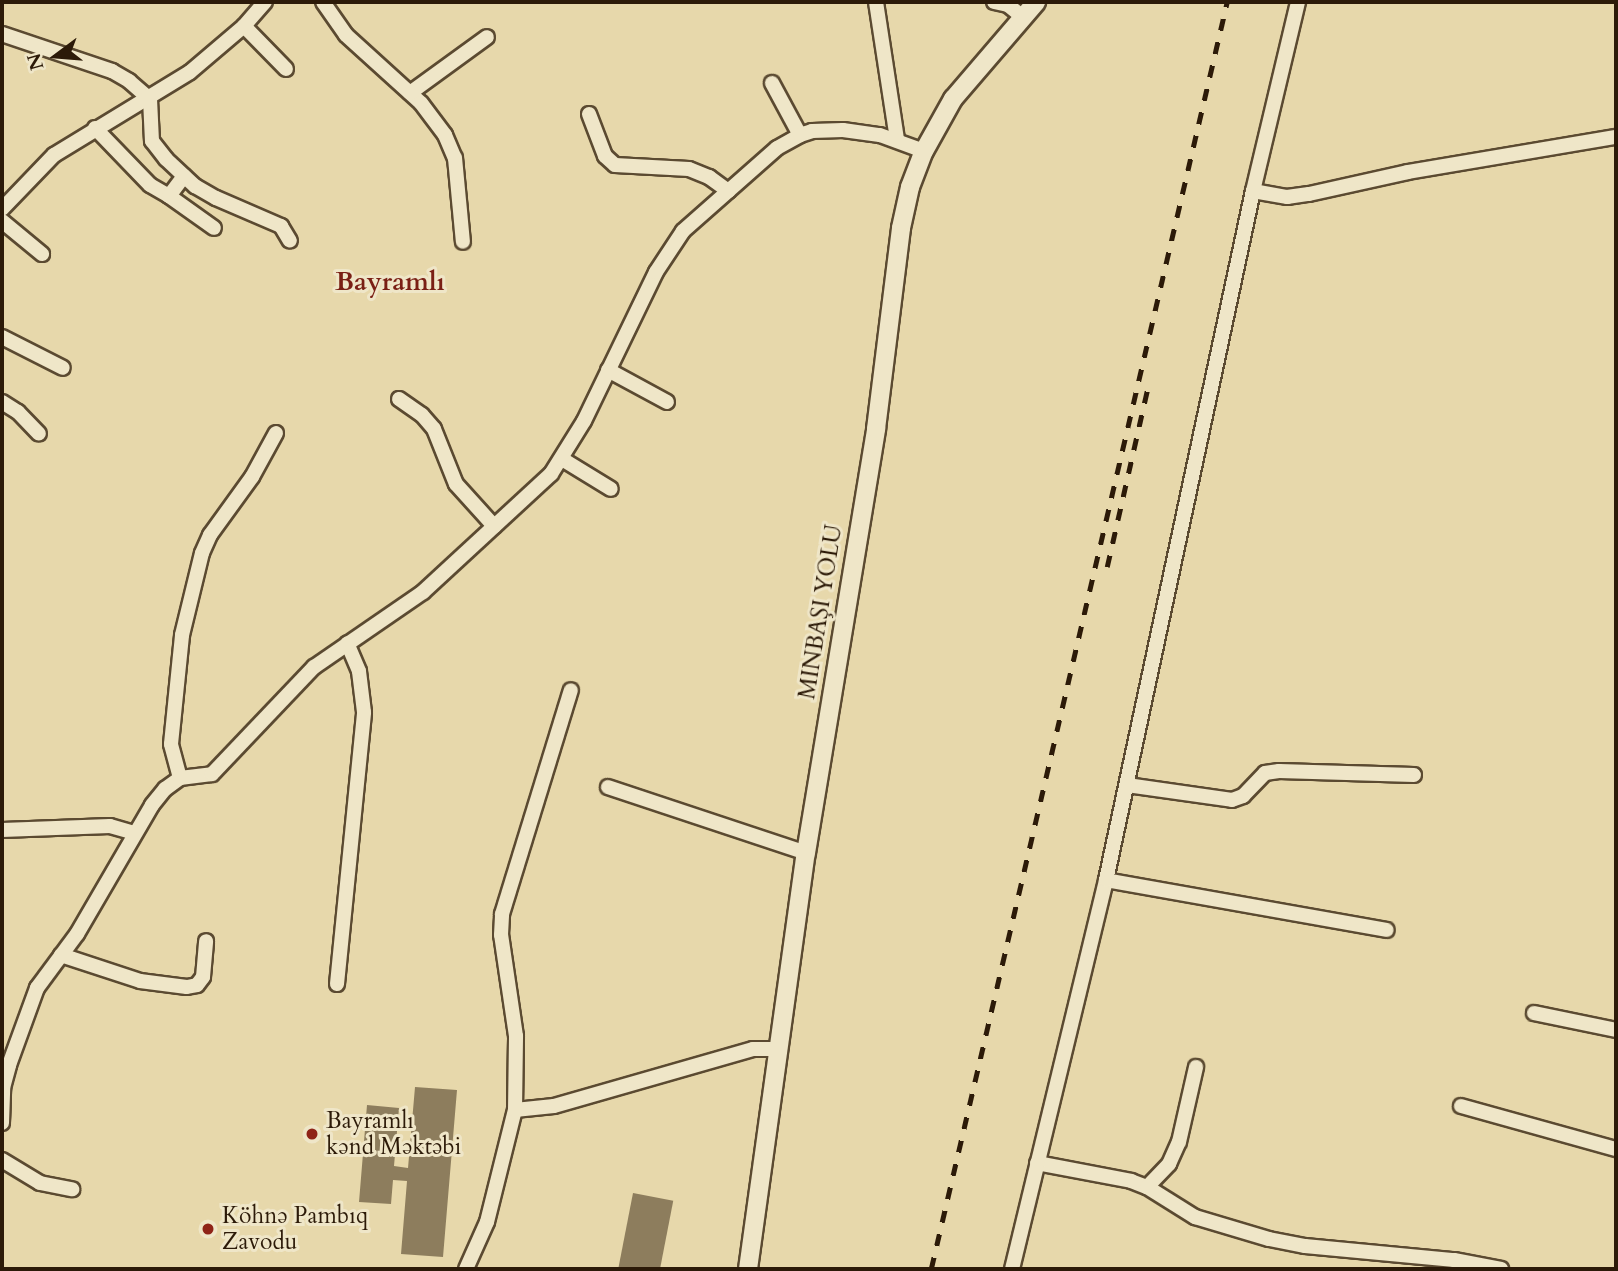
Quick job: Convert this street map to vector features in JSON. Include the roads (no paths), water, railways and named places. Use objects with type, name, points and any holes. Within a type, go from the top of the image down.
[{"type":"street","points":[[2,209],[54,155],[95,128],[150,99],[190,72],[244,26],[265,2]]},
{"type":"street","points":[[323,2],[346,35],[410,93],[445,135],[451,146],[463,242]]},
{"type":"street","points":[[876,2],[897,140]]},
{"type":"street","points":[[994,2],[1008,5],[1023,17]]},
{"type":"street","points":[[748,1269],[806,853],[876,429],[901,228],[910,187],[924,151],[953,99],[1036,2]]},
{"type":"street","points":[[1012,1269],[1127,785],[1253,191],[1298,2]]},
{"type":"street","points":[[244,26],[286,69]]},
{"type":"street","points":[[2,34],[112,71],[150,99]]},
{"type":"street","points":[[410,93],[487,37]]},
{"type":"street","points":[[772,83],[800,135]]},
{"type":"street","points":[[150,99],[152,141],[184,176],[216,198],[281,226],[290,241]]},
{"type":"street","points":[[589,114],[605,156],[615,166],[689,169],[709,177],[728,191]]},
{"type":"street","points":[[95,128],[140,176],[214,228]]},
{"type":"street","points":[[2,1123],[3,1088],[37,988],[92,911],[134,833],[165,789],[180,778],[212,775],[294,687],[347,643],[423,592],[540,486],[562,459],[669,249],[777,148],[800,135],[843,130],[897,140],[924,151]]},
{"type":"street","points":[[1253,191],[1287,197],[1309,194],[1408,172],[1616,137]]},
{"type":"street","points":[[169,196],[184,176]]},
{"type":"street","points":[[2,220],[42,254]]},
{"type":"street","points":[[2,337],[63,368]]},
{"type":"street","points":[[608,370],[667,402]]},
{"type":"street","points":[[400,399],[422,415],[433,429],[456,484],[494,526]]},
{"type":"street","points":[[2,402],[18,412],[39,434]]},
{"type":"street","points":[[180,778],[171,744],[182,635],[202,553],[217,524],[252,477],[276,433]]},
{"type":"street","points":[[562,459],[611,489]]},
{"type":"street","points":[[337,984],[364,712],[359,671],[347,643]]},
{"type":"street","points":[[466,1269],[487,1222],[515,1110],[516,1036],[501,935],[502,914],[571,690]]},
{"type":"street","points":[[1127,785],[1232,800],[1243,796],[1265,774],[1279,771],[1414,775]]},
{"type":"street","points":[[608,787],[806,853]]},
{"type":"street","points":[[2,830],[110,826],[134,833]]},
{"type":"street","points":[[1105,880],[1387,930]]},
{"type":"street","points":[[61,955],[140,981],[187,987],[197,985],[203,977],[206,941]]},
{"type":"street","points":[[1534,1013],[1616,1030]]},
{"type":"street","points":[[515,1110],[554,1106],[753,1049],[779,1049]]},
{"type":"street","points":[[1147,1187],[1169,1164],[1179,1142],[1196,1067]]},
{"type":"street","points":[[1461,1106],[1616,1149]]},
{"type":"street","points":[[2,1160],[40,1183],[72,1189]]},
{"type":"street","points":[[1037,1163],[1147,1187],[1195,1217],[1269,1239],[1305,1246],[1454,1260],[1501,1269]]},
{"type":"railway","points":[[931,1269],[1227,2]]},
{"type":"railway","points":[[1107,567],[1148,387]]},
{"type":"place","name":"Bayramlı kənd Məktəbi","points":[[312,1134]]},
{"type":"place","name":"Köhnə Pambıq Zavodu","points":[[208,1229]]},
{"type":"district","name":"Bayramlı","points":[[390,282]]}]
